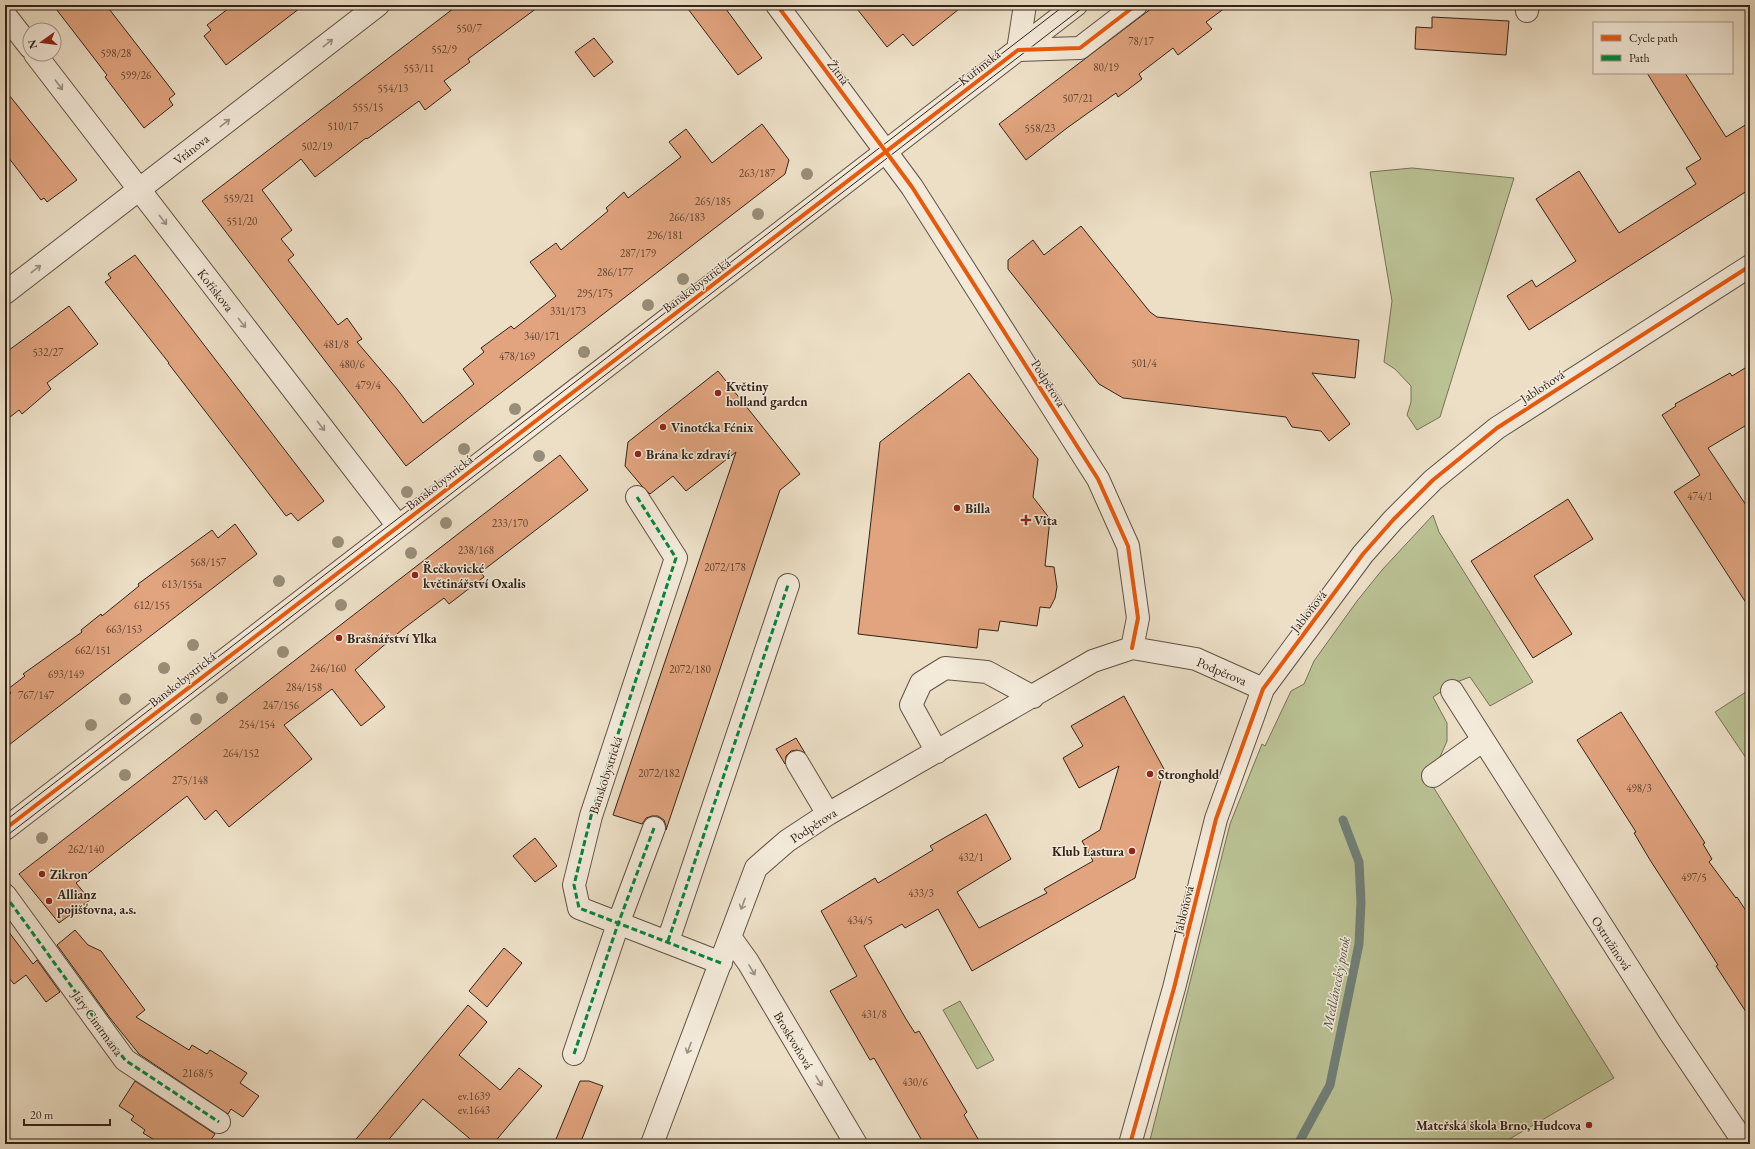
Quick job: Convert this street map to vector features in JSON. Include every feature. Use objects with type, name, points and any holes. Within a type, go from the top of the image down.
[{"type":"street","name":"Vránova","points":[[5,293],[378,5]]},
{"type":"street","name":"Žitná","points":[[777,5],[885,151]]},
{"type":"street","name":"Kuřimská","points":[[1018,50],[1025,5]]},
{"type":"street","name":"Kuřimská","points":[[885,151],[1076,5]]},
{"type":"street","name":"Kuřimská","points":[[1018,50],[1080,48],[1136,5]]},
{"type":"street","points":[[5,15],[22,37]]},
{"type":"street","name":"Kořískova","points":[[41,62],[398,526]]},
{"type":"street","name":"Banskobystrická","points":[[5,829],[885,151]]},
{"type":"street","name":"Podpěrova","points":[[885,151],[916,193],[1101,485],[1128,546],[1138,618],[1132,648]]},
{"type":"street","name":"Jabloňová","points":[[1130,1144],[1174,988],[1216,819],[1263,689],[1363,554],[1393,520],[1434,480],[1497,428],[1750,266]]},
{"type":"street","name":"Banskobystrická","points":[[637,497],[676,558],[591,816],[574,885],[579,908],[618,924],[668,941],[721,963]]},
{"type":"street","points":[[668,941],[788,585]]},
{"type":"street","name":"Podpěrova","points":[[652,1144],[756,868],[787,841],[828,814],[1093,661],[1132,648],[1196,658],[1263,689]]},
{"type":"street","points":[[937,752],[911,705],[921,683],[945,668],[987,672],[1033,697]]},
{"type":"street","name":"Ostružinová","points":[[1452,691],[1482,741],[1669,1031],[1745,1144]]},
{"type":"street","points":[[1433,776],[1482,741]]},
{"type":"street","points":[[797,762],[828,814]]},
{"type":"street","points":[[574,1054],[618,924],[654,828]]},
{"type":"street","name":"Járy Cimrmana","points":[[5,895],[124,1060],[219,1122]]},
{"type":"street","name":"Broskvoňová","points":[[730,937],[748,962],[856,1144]]},
{"type":"green space","points":[[1412,168],[1514,178],[1440,417],[1417,430],[1407,415],[1411,402],[1411,386],[1395,369],[1384,362],[1392,301],[1370,172]]},
{"type":"green space","points":[[1433,515],[1439,532],[1533,682],[1490,706],[1470,677],[1454,683],[1433,697],[1447,723],[1447,741],[1440,757],[1424,772],[1614,1078],[1501,1144],[1149,1144],[1230,824],[1262,744],[1265,746],[1291,691],[1304,684],[1314,661],[1357,601],[1382,570]]},
{"type":"green space","points":[[1749,690],[1750,692],[1750,764],[1715,712]]},
{"type":"green space","points":[[960,1001],[994,1060],[977,1069],[943,1010]]},
{"type":"building","points":[[53,5],[106,5],[175,94],[169,99],[173,105],[144,128],[105,77],[107,75]]},
{"type":"building","points":[[233,5],[304,5],[226,65],[204,36],[211,30],[207,25]]},
{"type":"building","points":[[458,5],[541,5],[468,59],[470,62],[444,81],[451,90],[425,110],[419,101],[367,139],[366,138],[315,177],[301,159],[262,190],[292,230],[281,239],[294,255],[288,260],[338,325],[347,318],[362,339],[357,342],[397,389],[423,423],[474,384],[463,369],[484,352],[481,348],[511,326],[514,329],[556,296],[530,262],[556,243],[561,250],[608,211],[606,208],[624,192],[628,198],[681,157],[669,142],[686,129],[712,163],[762,124],[789,160],[785,174],[406,466],[202,201]]},
{"type":"building","points":[[685,5],[723,5],[762,58],[738,75]]},
{"type":"building","points":[[854,5],[964,5],[913,46],[903,34],[887,47]]},
{"type":"building","points":[[1156,5],[1229,5],[1206,22],[1212,29],[1178,55],[1173,48],[1139,74],[1142,79],[1118,97],[1116,93],[1026,160],[999,124]]},
{"type":"building","points":[[1432,17],[1509,21],[1506,55],[1415,49],[1416,27],[1432,28]]},
{"type":"building","points":[[594,38],[613,62],[594,77],[575,52]]},
{"type":"building","points":[[1648,74],[1686,74],[1726,137],[1750,122],[1750,189],[1529,330],[1507,296],[1532,280],[1536,287],[1576,261],[1536,199],[1579,171],[1619,233],[1696,184],[1686,168],[1701,159]]},
{"type":"building","points":[[5,90],[77,180],[47,202],[44,198],[41,200],[5,153]]},
{"type":"building","points":[[1081,226],[1150,312],[1157,317],[1359,340],[1355,378],[1312,373],[1350,424],[1329,441],[1321,431],[1292,427],[1286,417],[1123,398],[1099,384],[1008,269],[1008,260],[1033,240],[1044,255]]},
{"type":"building","points":[[135,255],[324,501],[298,521],[291,513],[286,516],[105,282],[111,278],[108,274]]},
{"type":"building","points":[[69,306],[98,344],[47,383],[51,389],[22,414],[19,410],[5,421],[5,353]]},
{"type":"building","points":[[1750,365],[1750,423],[1708,448],[1750,511],[1750,609],[1674,492],[1700,475],[1662,415],[1676,406],[1675,404],[1730,373],[1732,376]]},
{"type":"building","points":[[718,371],[800,474],[780,490],[666,830],[664,820],[658,816],[646,818],[642,824],[613,815],[736,452],[686,491],[673,476],[650,494],[625,466],[628,442]]},
{"type":"building","name":"Billa","points":[[969,373],[1038,459],[1033,497],[1050,519],[1045,566],[1054,567],[1057,587],[1055,598],[1050,608],[1040,607],[1037,626],[1000,621],[998,631],[979,629],[977,648],[858,634],[880,442]]},
{"type":"building","points":[[560,455],[588,490],[481,572],[484,577],[449,604],[444,598],[403,629],[355,670],[385,707],[361,726],[332,689],[284,725],[312,759],[229,827],[216,810],[205,820],[187,796],[76,883],[90,900],[59,923],[19,874]]},
{"type":"building","points":[[1568,499],[1593,539],[1534,576],[1572,634],[1533,658],[1471,561]]},
{"type":"building","points":[[235,524],[257,554],[5,748],[5,697],[11,693],[8,689],[25,676],[23,674],[82,632],[81,630],[101,614],[102,616],[139,586],[138,584],[212,530],[218,538]]},
{"type":"building","points":[[1124,696],[1164,769],[1135,878],[972,971],[938,909],[905,928],[902,924],[864,946],[906,1019],[915,1033],[919,1031],[967,1112],[964,1115],[981,1144],[924,1144],[874,1058],[870,1060],[830,991],[857,976],[821,911],[875,878],[878,883],[933,850],[930,846],[986,814],[1011,859],[957,892],[979,928],[1047,893],[1044,889],[1093,861],[1082,841],[1100,830],[1119,766],[1079,788],[1063,758],[1083,746],[1071,726]]},
{"type":"building","points":[[1621,712],[1705,843],[1703,844],[1712,859],[1709,862],[1736,898],[1737,897],[1750,917],[1750,1018],[1716,966],[1718,965],[1650,860],[1634,833],[1636,832],[1577,740]]},
{"type":"building","points":[[796,738],[805,753],[797,750],[791,751],[786,756],[785,764],[776,749]]},
{"type":"building","points":[[535,838],[557,866],[535,882],[513,856]]},
{"type":"building","points":[[5,927],[33,964],[37,960],[60,992],[46,1002],[26,975],[14,984],[5,973]]},
{"type":"building","points":[[75,930],[88,945],[101,951],[145,1010],[136,1017],[189,1050],[192,1045],[207,1054],[210,1050],[247,1073],[240,1083],[259,1096],[243,1117],[231,1109],[228,1114],[139,1054],[110,1018],[57,945]]},
{"type":"building","points":[[504,948],[522,963],[487,1007],[469,991]]},
{"type":"building","points":[[468,1005],[487,1022],[459,1055],[500,1090],[519,1068],[542,1086],[493,1144],[476,1144],[423,1099],[385,1144],[352,1144]]},
{"type":"building","points":[[135,1081],[215,1134],[208,1144],[161,1144],[143,1133],[145,1130],[131,1120],[134,1116],[119,1106]]},
{"type":"building","points":[[580,1081],[589,1081],[603,1086],[580,1144],[554,1144]]},
{"type":"waterway","name":"Medlánecký potok","points":[[1298,1144],[1330,1085],[1359,944],[1361,902],[1359,862],[1343,820]]},
{"type":"tram line","points":[[5,821],[1065,5]]},
{"type":"tram line","points":[[5,837],[1086,5]]},
{"type":"marked path","points":[[637,497],[676,558],[591,816],[574,885],[579,908],[721,963]]},
{"type":"marked path","points":[[668,941],[788,585]]},
{"type":"marked path","points":[[574,1054],[618,924],[654,828]]},
{"type":"marked path","points":[[5,895],[125,1060],[219,1122]]},
{"type":"cycle path","points":[[777,5],[912,187],[1098,479],[1128,546],[1138,618],[1132,648]]},
{"type":"cycle path","points":[[5,829],[1018,50],[1080,48],[1136,5]]},
{"type":"cycle path","points":[[1130,1144],[1174,988],[1216,819],[1263,689],[1363,554],[1393,520],[1433,480],[1497,428],[1750,266]]},
{"type":"place","name":"Květiny holland garden","points":[[718,393]]},
{"type":"place","name":"Vinotéka Fénix","points":[[663,427]]},
{"type":"place","name":"Brána ke zdraví","points":[[638,454]]},
{"type":"place","name":"Billa","points":[[957,508]]},
{"type":"place","name":"Vita","points":[[1026,520]]},
{"type":"place","name":"Řečkovické květinářství Oxalis","points":[[415,575]]},
{"type":"place","name":"Brašnářství Ylka","points":[[339,638]]},
{"type":"place","name":"Stronghold","points":[[1150,774]]},
{"type":"place","name":"Klub Lastura","points":[[1132,851]]},
{"type":"place","name":"Zikron","points":[[42,874]]},
{"type":"place","name":"Allianz pojišťovna, a.s.","points":[[49,901]]},
{"type":"place","name":"Mateřská škola Brno, Hudcova","points":[[1589,1125]]}]
